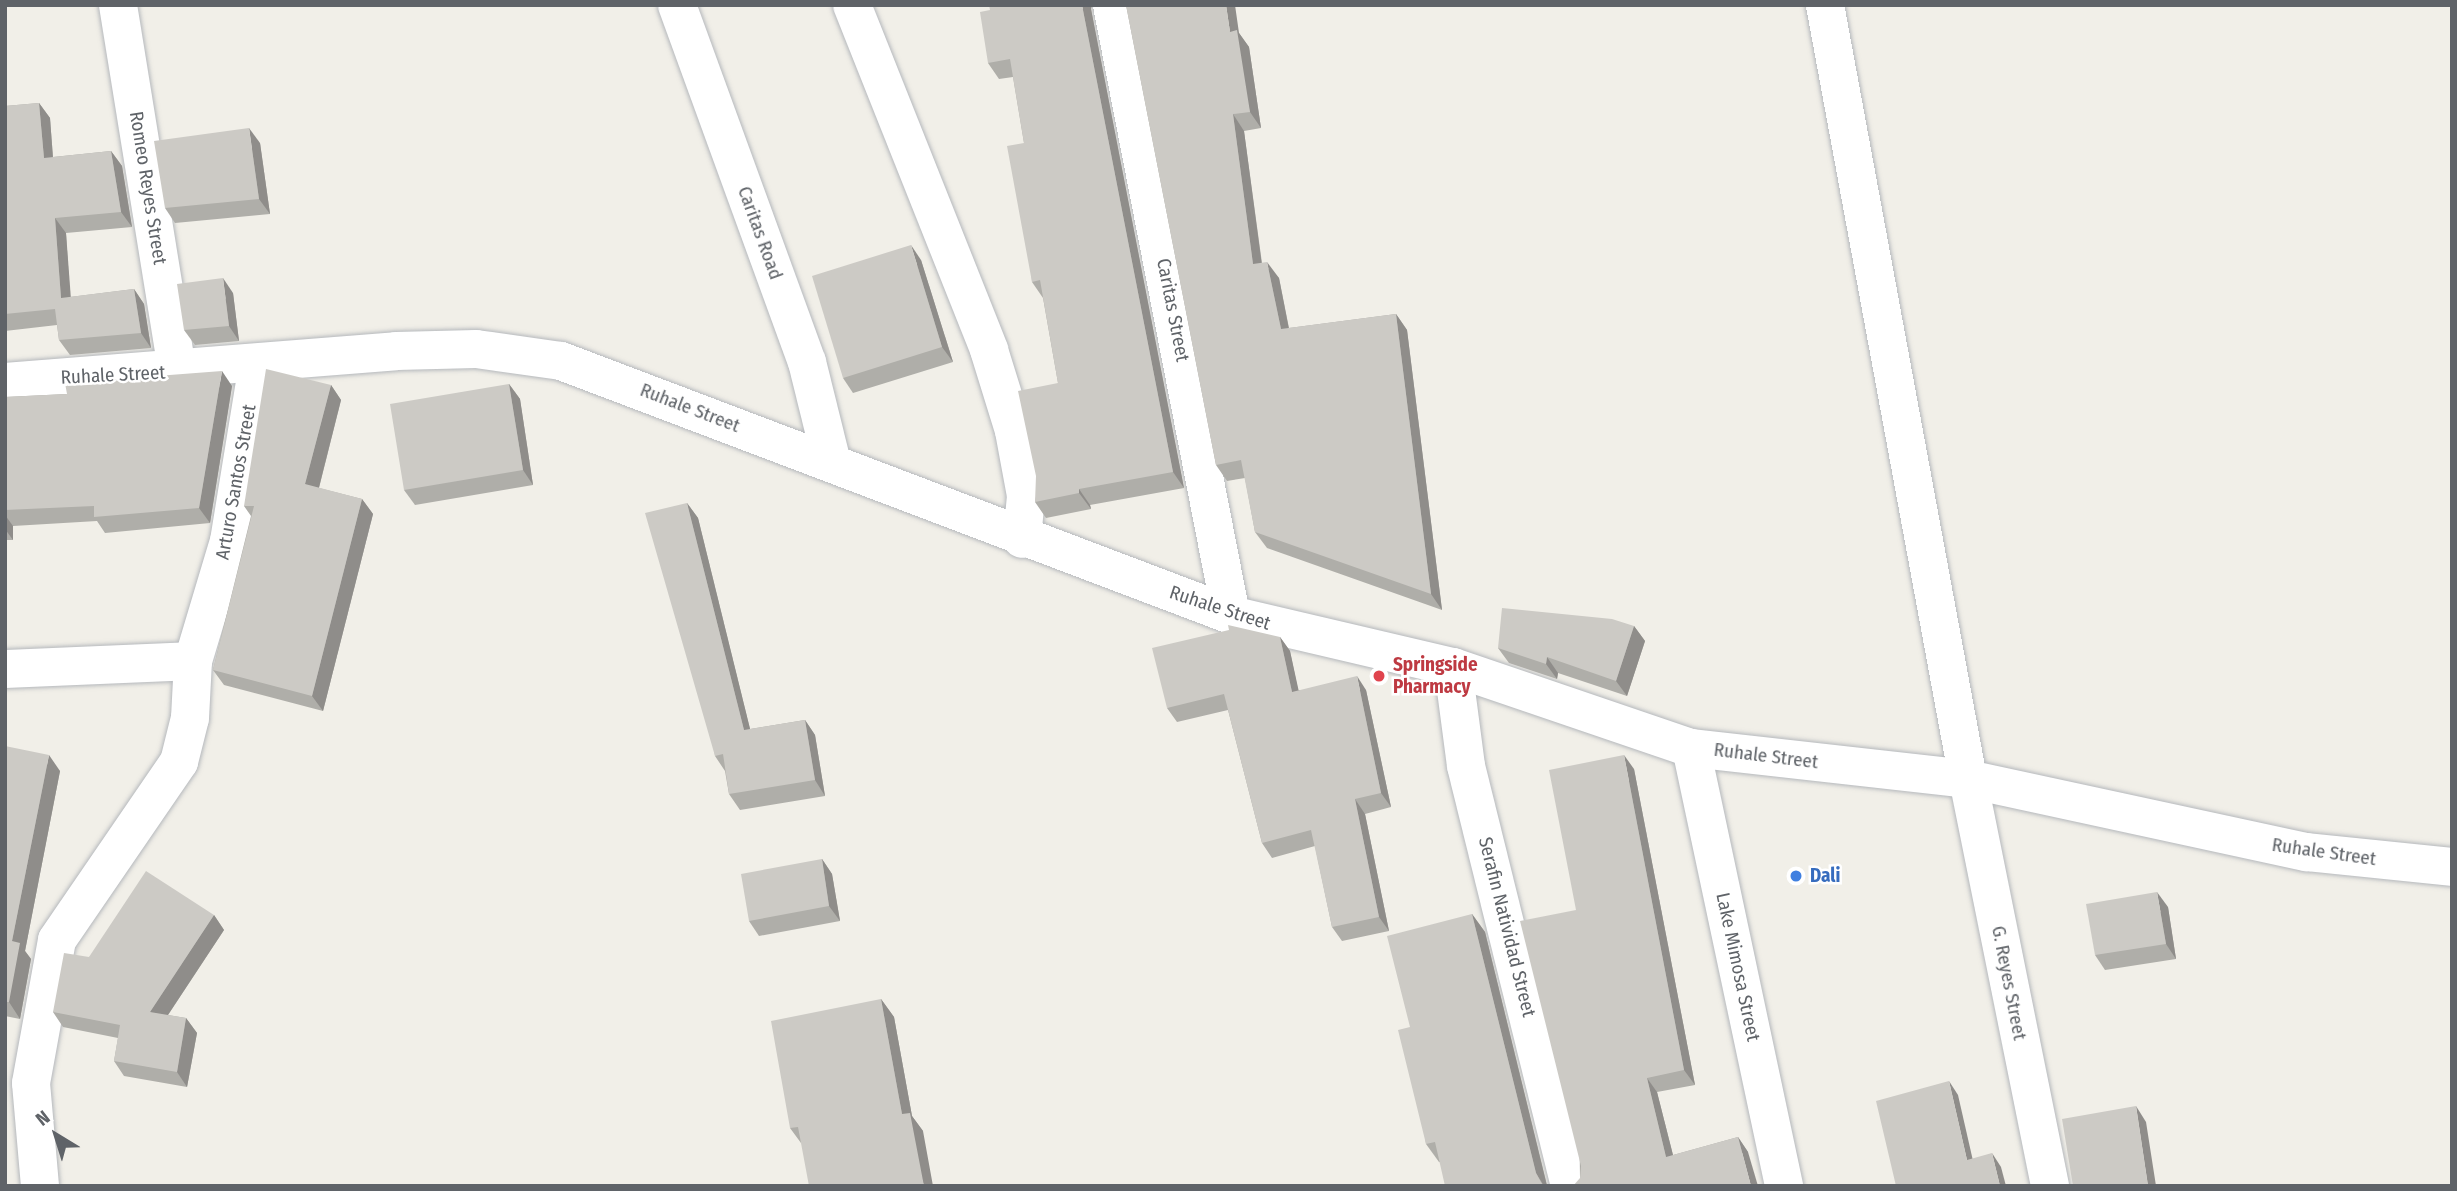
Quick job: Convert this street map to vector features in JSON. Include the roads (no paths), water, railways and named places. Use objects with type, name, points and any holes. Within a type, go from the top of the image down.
[{"type":"street","name":"Romeo Reyes Street","points":[[118,5],[177,371]]},
{"type":"street","name":"Caritas Road","points":[[677,5],[807,362],[832,463]]},
{"type":"street","points":[[852,5],[989,350],[1011,419],[1026,496],[1022,539]]},
{"type":"street","name":"Caritas Street","points":[[1112,5],[1231,615]]},
{"type":"street","name":"G. Reyes Street","points":[[1825,5],[1968,779],[2050,1186]]},
{"type":"street","name":"Ruhale Street","points":[[5,382],[476,349],[561,361],[832,463],[1022,539],[1231,615],[1453,667],[1691,748],[1968,779],[2307,852],[2452,867]]},
{"type":"street","name":"Arturo Santos Street","points":[[40,1186],[18,1080],[57,940],[179,762],[190,718],[193,661],[229,541],[258,363]]},
{"type":"street","points":[[5,669],[193,661]]},
{"type":"street","name":"Serafin Natividad Street","points":[[1453,667],[1466,766],[1570,1186]]},
{"type":"street","name":"Lake Mimosa Street","points":[[1691,748],[1784,1186]]},
{"type":"place","name":"Springside Pharmacy","points":[[1379,676]]},
{"type":"place","name":"Dali","points":[[1796,876]]}]
